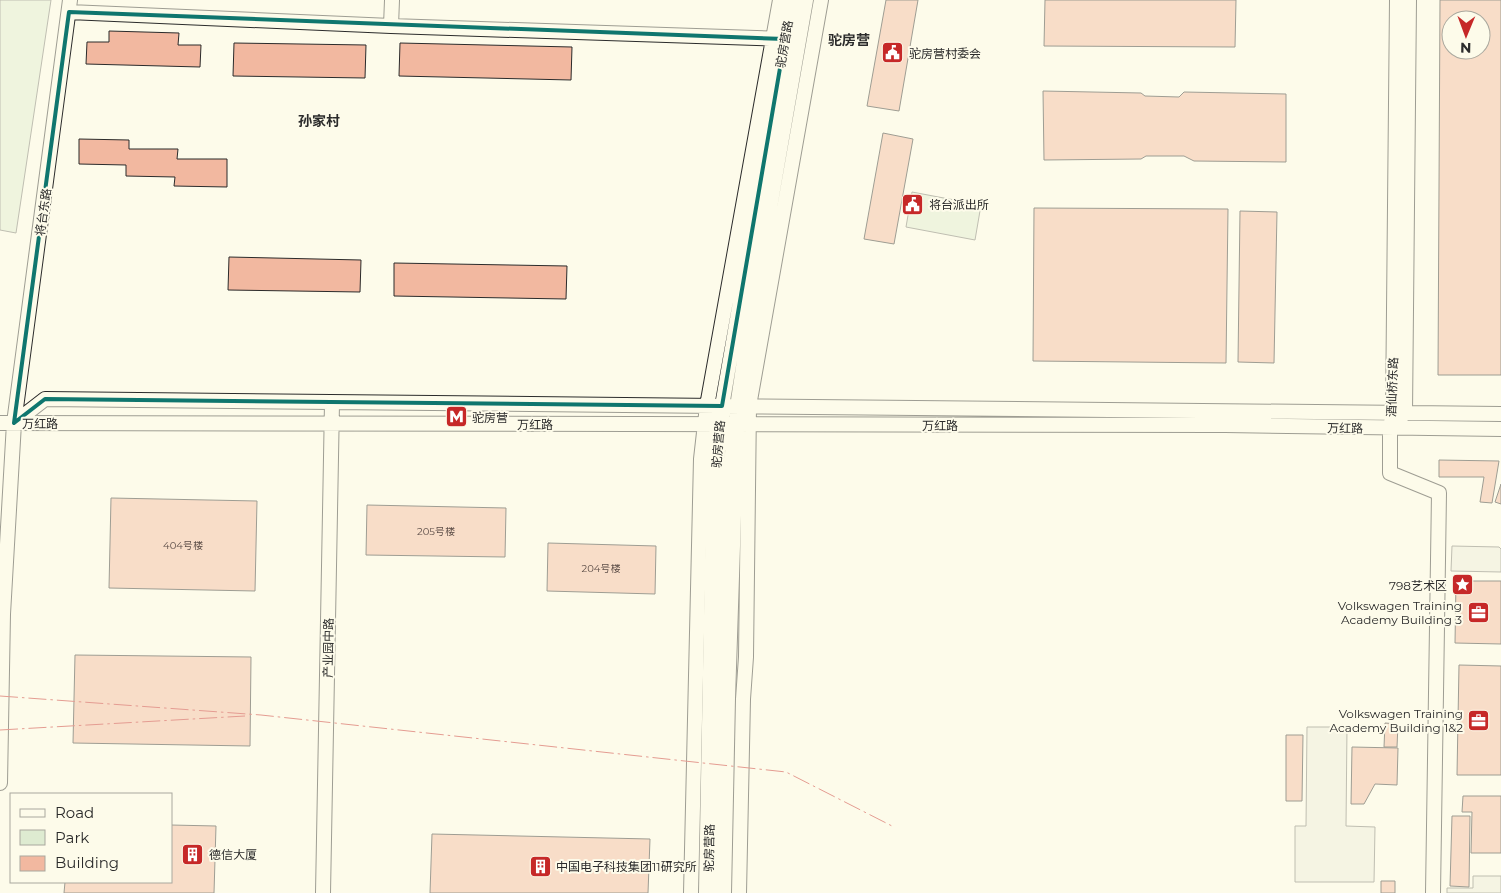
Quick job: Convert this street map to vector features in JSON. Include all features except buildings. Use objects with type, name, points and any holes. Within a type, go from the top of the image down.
[{"type":"main road","name":"驼房营路","points":[[722,893],[726,698],[727,424],[729,406]]},
{"type":"main road","name":"驼房营路","points":[[708,893],[716,450],[727,424]]},
{"type":"street","points":[[391,26],[392,0]]},
{"type":"street","points":[[70,6],[391,26],[779,39],[780,0]]},
{"type":"street","name":"驼房营路","points":[[729,406],[779,39],[792,0]]},
{"type":"street","name":"驼房营路","points":[[729,406],[748,334],[806,0]]},
{"type":"street","points":[[739,893],[743,699],[746,657],[727,424],[729,406],[821,0]]},
{"type":"street","name":"酒仙桥东路","points":[[1397,0],[1399,413]]},
{"type":"street","name":"酒仙桥东路","points":[[1390,429],[1399,413],[1409,0]]},
{"type":"street","name":"将台东路","points":[[0,783],[3,614],[14,423],[70,6]]},
{"type":"street","name":"万红路","points":[[14,423],[45,399],[1501,414]]},
{"type":"street","name":"产业园中路","points":[[323,893],[332,403]]},
{"type":"street","points":[[0,423],[14,423]]},
{"type":"street","name":"万红路","points":[[14,423],[1225,425],[1390,429],[1501,429]]},
{"type":"street","points":[[691,893],[700,459],[727,424]]},
{"type":"street","points":[[1390,429],[1390,473],[1439,493],[1433,893]]},
{"type":"highlighted area","points":[[69,12],[785,39],[722,406],[45,399],[14,423]]},
{"type":"green space","points":[[0,0],[51,0],[16,233],[0,230]]},
{"type":"green space","points":[[912,192],[981,205],[975,240],[906,227]]},
{"type":"shaded area","points":[[1452,546],[1499,547],[1501,549],[1501,572],[1451,571]]},
{"type":"shaded area","points":[[1307,727],[1347,727],[1346,826],[1375,827],[1374,882],[1295,882],[1295,826],[1306,826]]},
{"type":"shaded area","points":[[1473,876],[1501,876],[1501,893],[1447,893],[1447,888],[1473,888]]},
{"type":"power","points":[[0,696],[261,715],[786,772],[892,826]]},
{"type":"power","points":[[0,730],[245,716]]},
{"type":"place","name":"驼房营村委会","points":[[893,53]]},
{"type":"place","name":"将台派出所","points":[[913,204]]},
{"type":"place","name":"驼房营","points":[[456,417]]},
{"type":"place","name":"798艺术区","points":[[1463,585]]},
{"type":"place","name":"Volkswagen Training Academy Building 3","points":[[1478,612]]},
{"type":"place","name":"Volkswagen Training Academy Building 1&2","points":[[1479,720]]},
{"type":"place","name":"德信大厦","points":[[193,854]]},
{"type":"place","name":"中国电子科技集团11研究所","points":[[540,866]]},
{"type":"district","name":"驼房营","points":[[849,40]]},
{"type":"district","name":"孙家村","points":[[319,121]]}]
